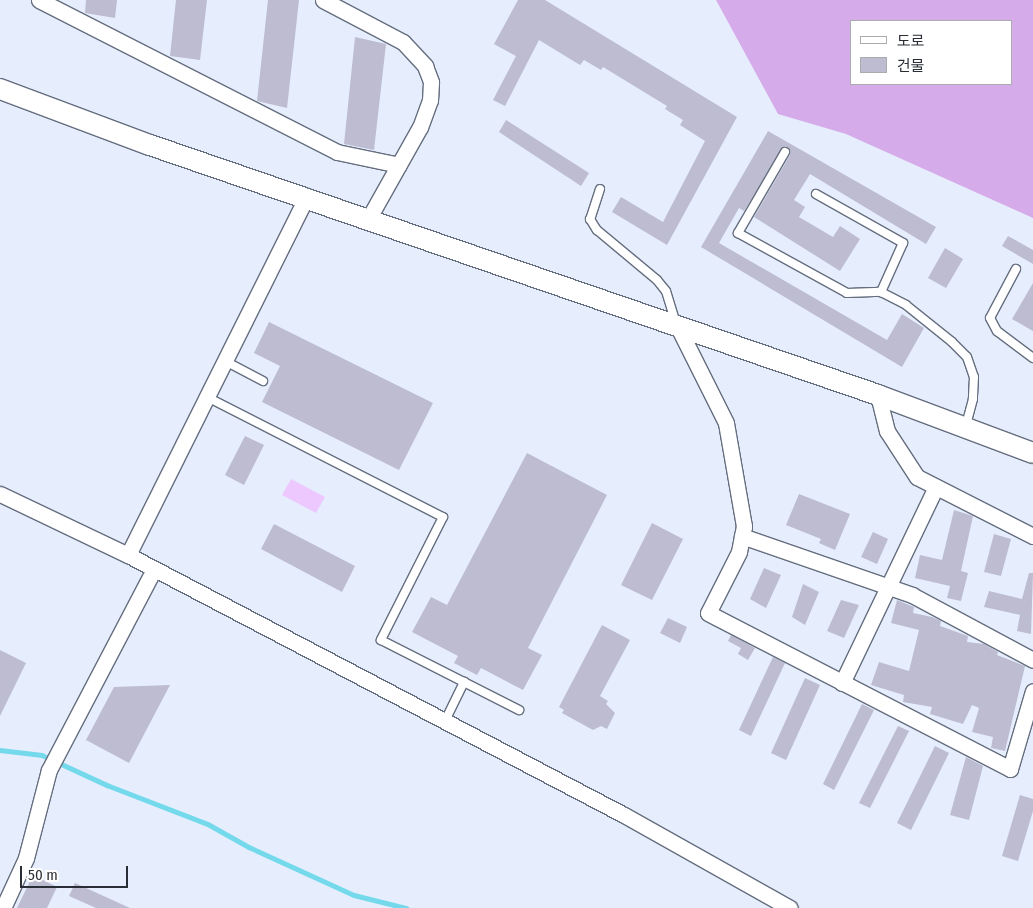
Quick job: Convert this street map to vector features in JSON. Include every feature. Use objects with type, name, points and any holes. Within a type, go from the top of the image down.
[{"type":"street","points":[[39,0],[337,152],[399,165]]},
{"type":"street","points":[[323,0],[403,42],[425,66],[431,82],[430,100],[420,127],[369,218]]},
{"type":"street","points":[[0,89],[150,145],[307,196],[678,328],[878,395],[1033,453]]},
{"type":"street","points":[[128,555],[307,196]]},
{"type":"street","points":[[678,328],[726,423],[744,526],[739,552],[708,614],[1010,769],[1033,691]]},
{"type":"street","points":[[878,395],[887,432],[902,458],[917,477],[935,489],[1033,536]]},
{"type":"street","points":[[842,683],[935,489]]},
{"type":"street","points":[[0,494],[128,555],[444,723],[624,815],[790,908]]},
{"type":"street","points":[[742,536],[912,595],[1033,660]]},
{"type":"street","points":[[3,908],[26,858],[49,770],[57,752],[154,569]]},
{"type":"lane","points":[[786,152],[738,233],[847,293],[881,292],[906,305],[968,357],[974,377],[973,399],[965,428]]},
{"type":"lane","points":[[600,189],[590,219],[597,230],[662,285],[678,328]]},
{"type":"lane","points":[[816,194],[903,243],[881,292]]},
{"type":"lane","points":[[1016,269],[990,318],[997,331],[1033,358]]},
{"type":"lane","points":[[225,361],[263,381]]},
{"type":"lane","points":[[207,397],[443,517],[382,640],[519,710]]},
{"type":"lane","points":[[444,723],[464,682]]},
{"type":"shaded area","points":[[716,0],[1033,0],[1033,218],[846,134],[778,114]]},
{"type":"shaded area","points":[[291,479],[325,497],[316,513],[282,495]]},
{"type":"building","points":[[86,0],[117,0],[115,18],[85,13]]},
{"type":"building","points":[[176,0],[207,0],[200,60],[170,56]]},
{"type":"building","points":[[268,0],[299,0],[287,108],[257,101]]},
{"type":"building","points":[[518,0],[545,0],[737,117],[667,245],[612,212],[621,197],[663,222],[705,141],[680,125],[683,120],[665,109],[667,106],[603,67],[601,70],[584,60],[580,65],[539,40],[505,106],[493,100],[516,56],[494,44]]},
{"type":"building","points":[[355,37],[386,44],[374,150],[344,144]]},
{"type":"building","points":[[506,120],[589,173],[581,186],[499,132]]},
{"type":"building","points":[[768,131],[936,227],[926,244],[810,174],[794,200],[805,207],[799,217],[833,237],[840,226],[860,239],[840,271],[754,217],[790,155],[790,149],[785,146],[744,211],[739,208],[719,243],[887,340],[902,314],[924,328],[902,367],[701,247]]},
{"type":"building","points":[[1008,236],[1033,250],[1033,264],[1002,246]]},
{"type":"building","points":[[945,248],[963,259],[946,288],[928,278]]},
{"type":"building","points":[[1033,283],[1033,331],[1012,319]]},
{"type":"building","points":[[269,322],[433,403],[399,470],[262,402],[280,366],[254,353]]},
{"type":"building","points":[[245,436],[264,445],[244,485],[225,475]]},
{"type":"building","points":[[527,453],[607,495],[528,648],[542,655],[523,690],[481,668],[477,675],[454,663],[458,656],[412,632],[431,597],[447,605]]},
{"type":"building","points":[[799,494],[850,514],[835,550],[819,543],[821,539],[786,525]]},
{"type":"building","points":[[954,510],[973,516],[961,571],[968,573],[961,601],[947,598],[950,586],[915,578],[920,555],[942,560]]},
{"type":"building","points":[[652,523],[683,539],[652,600],[621,585]]},
{"type":"building","points":[[274,524],[355,566],[342,592],[261,549]]},
{"type":"building","points":[[873,532],[888,539],[877,564],[861,557]]},
{"type":"building","points":[[994,534],[1011,539],[1001,576],[984,572]]},
{"type":"building","points":[[764,568],[781,575],[766,608],[750,599]]},
{"type":"building","points":[[1029,573],[1033,573],[1031,634],[1017,631],[1020,615],[984,607],[989,591],[1022,599]]},
{"type":"building","points":[[803,584],[819,592],[805,625],[792,617]]},
{"type":"building","points":[[841,600],[859,605],[844,638],[827,631]]},
{"type":"building","points":[[897,600],[914,607],[913,613],[932,617],[941,621],[940,626],[968,636],[967,642],[984,644],[998,652],[997,655],[1025,666],[1005,751],[991,748],[993,737],[972,732],[979,708],[972,705],[963,724],[930,714],[932,707],[903,702],[904,695],[871,685],[879,662],[909,671],[919,630],[891,623]]},
{"type":"building","points":[[668,618],[687,627],[680,643],[660,633]]},
{"type":"building","points":[[602,625],[630,640],[600,696],[608,701],[606,704],[615,713],[607,729],[601,726],[593,730],[562,713],[564,710],[559,707]]},
{"type":"building","points":[[731,635],[755,648],[748,660],[738,654],[741,648],[728,641]]},
{"type":"building","points":[[0,650],[26,663],[0,716]]},
{"type":"building","points":[[773,657],[785,663],[751,736],[739,730]]},
{"type":"building","points":[[805,678],[820,685],[786,760],[771,753]]},
{"type":"building","points":[[170,685],[129,763],[86,740],[114,687]]},
{"type":"building","points":[[862,704],[874,710],[834,790],[823,784]]},
{"type":"building","points":[[898,726],[909,731],[870,808],[859,803]]},
{"type":"building","points":[[935,746],[949,753],[911,830],[897,823]]},
{"type":"building","points":[[966,757],[983,766],[969,820],[950,815]]},
{"type":"building","points":[[1020,795],[1033,799],[1033,811],[1018,861],[1002,856]]},
{"type":"building","points":[[33,875],[57,887],[47,908],[17,908]]},
{"type":"building","points":[[75,883],[130,908],[96,908],[69,896]]},
{"type":"waterway","points":[[0,750],[42,755],[107,785],[208,824],[249,847],[354,895],[406,908]]}]
